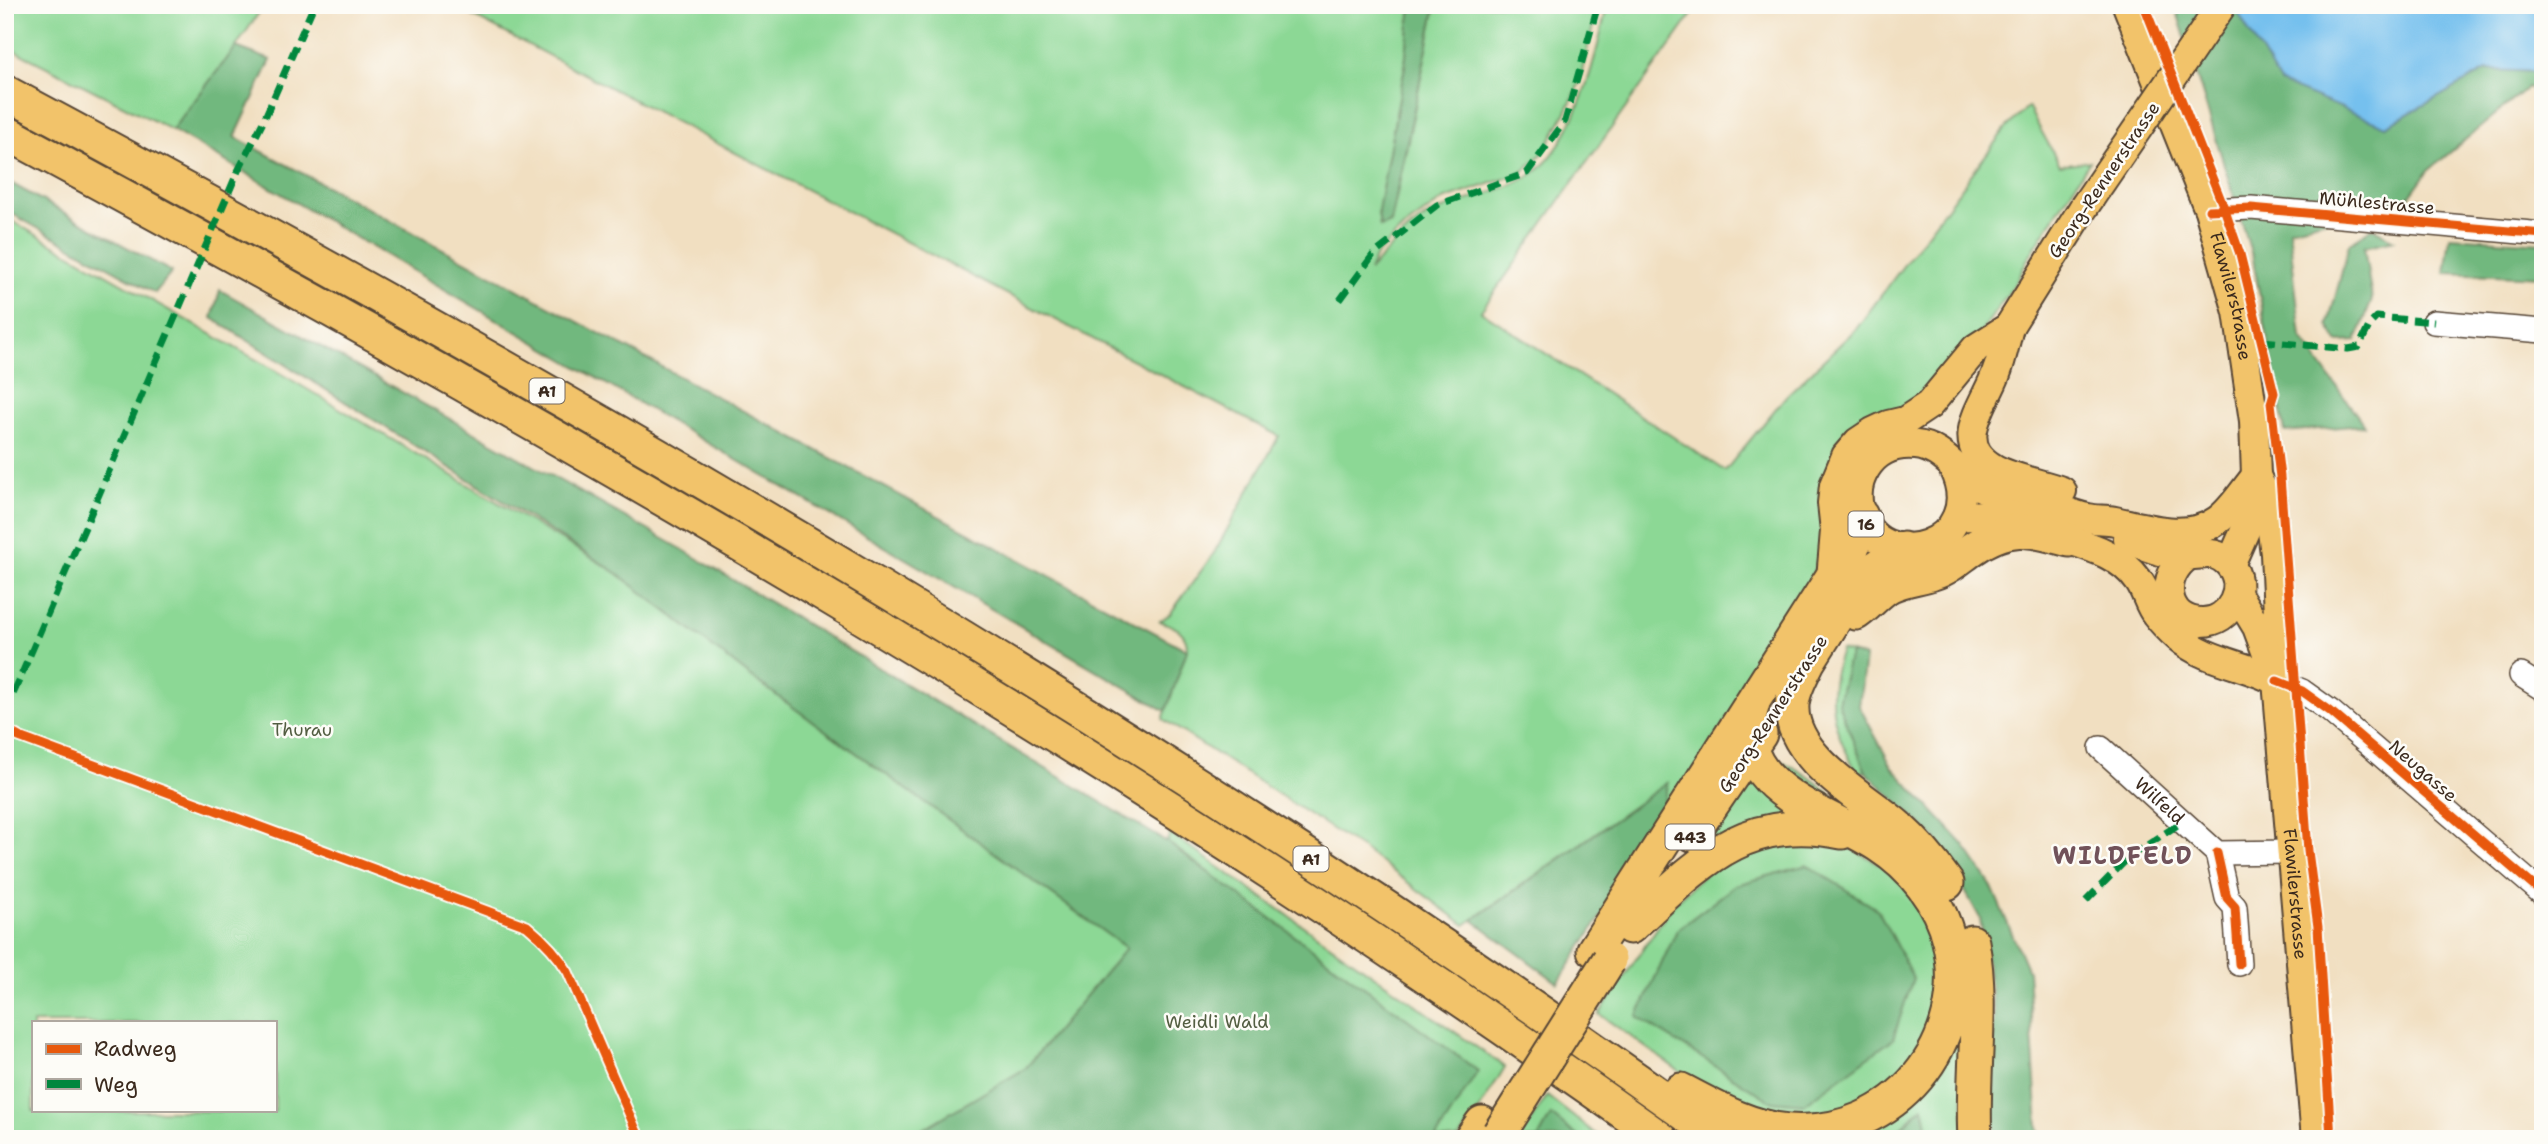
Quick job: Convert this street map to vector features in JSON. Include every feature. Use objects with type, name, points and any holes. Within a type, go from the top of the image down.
[{"type":"highway","name":"A1","points":[[5,92],[397,307],[779,527],[1169,767],[1541,1013],[1720,1139]]},
{"type":"highway","name":"A1","points":[[5,132],[379,337],[740,545],[1243,855],[1479,1012],[1661,1139]]},
{"type":"highway","name":"Georg-Rennerstrasse","points":[[1487,1133],[1601,955],[1706,773],[1753,703],[1831,570],[1855,547],[1861,516]]},
{"type":"highway","points":[[1834,620],[1858,613],[1887,587],[1943,569],[1992,536],[2014,528],[2044,532],[2069,540]]},
{"type":"highway","name":"Georg-Rennerstrasse","points":[[1601,955],[1630,927],[1810,660],[1852,592],[1867,574],[1903,549]]},
{"type":"highway","points":[[1810,660],[1798,683],[1792,704],[1799,736],[1808,750],[1853,792],[1898,827],[1930,861],[1954,895],[1968,929],[1977,989],[1975,1139]]},
{"type":"highway","points":[[1541,1013],[1680,1090],[1755,1125],[1779,1130],[1814,1131],[1846,1125],[1873,1114],[1910,1086],[1935,1052],[1950,1015],[1954,974],[1947,932],[1926,890],[1888,853],[1778,789],[1759,768],[1751,748],[1748,718],[1753,703]]},
{"type":"highway","points":[[1706,773],[1734,752],[1765,748],[1780,753],[1853,792]]},
{"type":"highway","points":[[1630,927],[1719,851],[1757,833],[1815,827],[1862,836]]},
{"type":"highway","points":[[1479,1012],[1503,1048],[1589,1110],[1621,1139]]},
{"type":"main road","name":"Flawilerstrasse","points":[[2127,5],[2209,210],[2238,312],[2254,421],[2259,484],[2210,558]]},
{"type":"main road","name":"Georg-Rennerstrasse","points":[[1950,463],[1960,416],[1990,356],[2084,207],[2222,5]]},
{"type":"main road","points":[[2009,327],[1996,375],[1971,433],[1976,450],[1984,461],[1996,469],[2093,504],[2130,540],[2169,552],[2210,558],[2236,576],[2237,594],[2229,610],[2214,620],[2201,622],[2188,618],[2177,610],[2170,599],[2168,586],[2174,568],[2210,558]]},
{"type":"main road","points":[[1831,570],[1835,531],[1832,503],[1834,485],[1846,456],[1858,442],[1873,432],[1905,421],[1930,405],[1976,348],[2009,327]]},
{"type":"main road","name":"Georg-Rennerstrasse","points":[[1906,444],[1924,432],[1945,411],[1990,356]]},
{"type":"main road","points":[[1906,444],[1934,450],[1976,486],[1990,491],[2037,501],[2088,518],[2111,520],[2157,531],[2180,532],[2203,528],[2218,520],[2259,484],[2268,501],[2275,554],[2280,652],[2277,681],[2259,672],[2199,652],[2178,637],[2155,614],[2138,580],[2121,562],[2097,549],[2069,540]]},
{"type":"main road","name":"16","points":[[1906,444],[1880,453],[1869,463],[1858,488],[1861,516],[1877,537],[1903,549],[1928,545],[1940,538],[1950,529],[1957,517],[1961,492],[1950,463]]},
{"type":"main road","points":[[1957,517],[2014,514],[2034,516],[2070,527],[2100,537],[2137,555],[2168,586]]},
{"type":"main road","name":"Flawilerstrasse","points":[[2237,594],[2257,628],[2277,681],[2316,1139]]},
{"type":"main road","points":[[2214,620],[2243,635],[2264,651]]},
{"type":"street","name":"Mühlestrasse","points":[[2209,210],[2251,208],[2543,234]]},
{"type":"street","points":[[2434,322],[2543,331]]},
{"type":"street","points":[[2521,674],[2543,689]]},
{"type":"street","name":"Neugasse","points":[[2277,681],[2302,691],[2330,711],[2543,894]]},
{"type":"street","name":"Wilfeld","points":[[2101,748],[2217,853]]},
{"type":"street","points":[[2239,964],[2235,907],[2227,898],[2217,853],[2291,852]]},
{"type":"green space","points":[[5,5],[264,5],[236,47],[172,130],[5,46]]},
{"type":"green space","points":[[452,5],[1411,5],[1405,66],[1378,211],[1380,227],[1391,223],[1436,5],[1598,5],[1579,84],[1543,153],[1521,173],[1443,200],[1402,229],[1376,255],[1369,271],[1398,240],[1423,219],[1443,209],[1517,183],[1544,164],[1571,124],[1581,100],[1607,5],[1699,5],[1481,311],[1725,471],[1786,396],[1856,329],[2006,128],[2028,107],[2060,165],[2090,161],[2027,260],[2018,279],[1958,365],[1902,409],[1877,415],[1847,433],[1833,454],[1826,535],[1806,593],[1661,824],[1667,783],[1465,925],[1367,852],[1163,719],[1187,644],[1180,631],[1160,621],[1170,614],[1214,553],[1279,436]]},
{"type":"green space","points":[[1411,5],[1436,5],[1390,223],[1380,227],[1378,211],[1405,66]]},
{"type":"green space","points":[[2175,5],[2233,5],[2386,126],[2487,70],[2543,72],[2543,90],[2527,88],[2428,171],[2406,201],[2289,229],[2301,337],[2364,425],[2285,432],[2253,259]]},
{"type":"green space","points":[[236,47],[271,60],[235,137],[1187,650],[1166,711],[172,130]]},
{"type":"green space","points":[[5,180],[172,272],[155,293],[5,210]]},
{"type":"green space","name":"Thurau","points":[[5,217],[285,376],[617,573],[750,676],[1127,948],[1026,1068],[906,1139],[5,1139]]},
{"type":"green space","points":[[2372,228],[2394,240],[2364,247],[2372,300],[2356,341],[2338,342],[2328,325],[2349,244]]},
{"type":"green space","points":[[2450,237],[2543,243],[2543,277],[2445,273]]},
{"type":"green space","name":"Weidli Wald","points":[[220,290],[680,548],[1167,842],[1478,1071],[1435,1139],[906,1139],[1026,1068],[1126,948],[750,676],[617,573],[212,318]]},
{"type":"green space","points":[[1841,650],[1850,653],[1838,703],[1866,772],[1857,772],[1848,756],[1833,713],[1833,683]]},
{"type":"green space","points":[[1850,653],[1865,657],[1859,706],[1892,767],[1963,844],[1992,887],[2028,971],[2038,1128],[2042,1139],[1998,1139],[1988,1109],[1994,1012],[1980,918],[1937,840],[1866,772],[1838,703]]},
{"type":"green space","points":[[1768,756],[1806,775],[1909,854],[1938,886],[1950,906],[1958,929],[1966,976],[1966,1139],[1930,1139],[1923,1108],[1888,1139],[1813,1139],[1880,1121],[1904,1104],[1929,1077],[1945,1052],[1955,1024],[1961,994],[1961,964],[1956,935],[1945,907],[1925,876],[1863,829],[1779,781],[1765,766],[1764,759]]},
{"type":"green space","points":[[1749,772],[1801,811],[1694,857]]},
{"type":"green space","points":[[1667,783],[1661,824],[1558,983],[1473,920]]},
{"type":"green space","points":[[1170,833],[1505,1067],[1472,1122],[1458,1139],[1435,1139],[1477,1071],[1167,842]]},
{"type":"green space","points":[[1782,839],[1841,842],[1900,876],[1934,927],[1940,1011],[1903,1078],[1833,1117],[1772,1116],[1696,1083],[1599,1014],[1674,903],[1716,864]]},
{"type":"green space","points":[[1807,865],[1878,910],[1913,978],[1893,1039],[1805,1104],[1771,1101],[1637,1017],[1677,930],[1736,885]]},
{"type":"green space","points":[[1547,1096],[1602,1139],[1581,1139],[1551,1116],[1538,1139],[1519,1139]]},
{"type":"green space","points":[[1923,1107],[1930,1139],[1888,1139]]},
{"type":"green space","points":[[1551,1115],[1581,1139],[1538,1139]]},
{"type":"water","points":[[2233,5],[2543,5],[2543,72],[2487,70],[2386,126],[2280,83]]},
{"type":"marked path","points":[[5,713],[238,171],[263,122],[314,5]]},
{"type":"marked path","points":[[1340,300],[1373,255],[1437,205],[1527,173],[1565,121],[1598,5]]},
{"type":"marked path","points":[[2262,341],[2348,349],[2359,347],[2370,324],[2377,317],[2434,322]]},
{"type":"marked path","points":[[2086,901],[2129,857],[2182,822]]},
{"type":"cycle path","points":[[2144,5],[2240,254],[2274,393],[2271,403],[2280,477],[2308,851],[2318,927],[2331,1139]]},
{"type":"cycle path","points":[[2209,210],[2251,208],[2543,234]]},
{"type":"cycle path","points":[[2277,681],[2302,691],[2330,711],[2543,894]]},
{"type":"cycle path","points":[[5,729],[19,737],[527,926],[550,947],[568,972],[640,1139]]},
{"type":"cycle path","points":[[2217,853],[2227,898],[2235,907],[2239,964]]},
{"type":"district","name":"WILDFELD","points":[[2123,856]]}]
